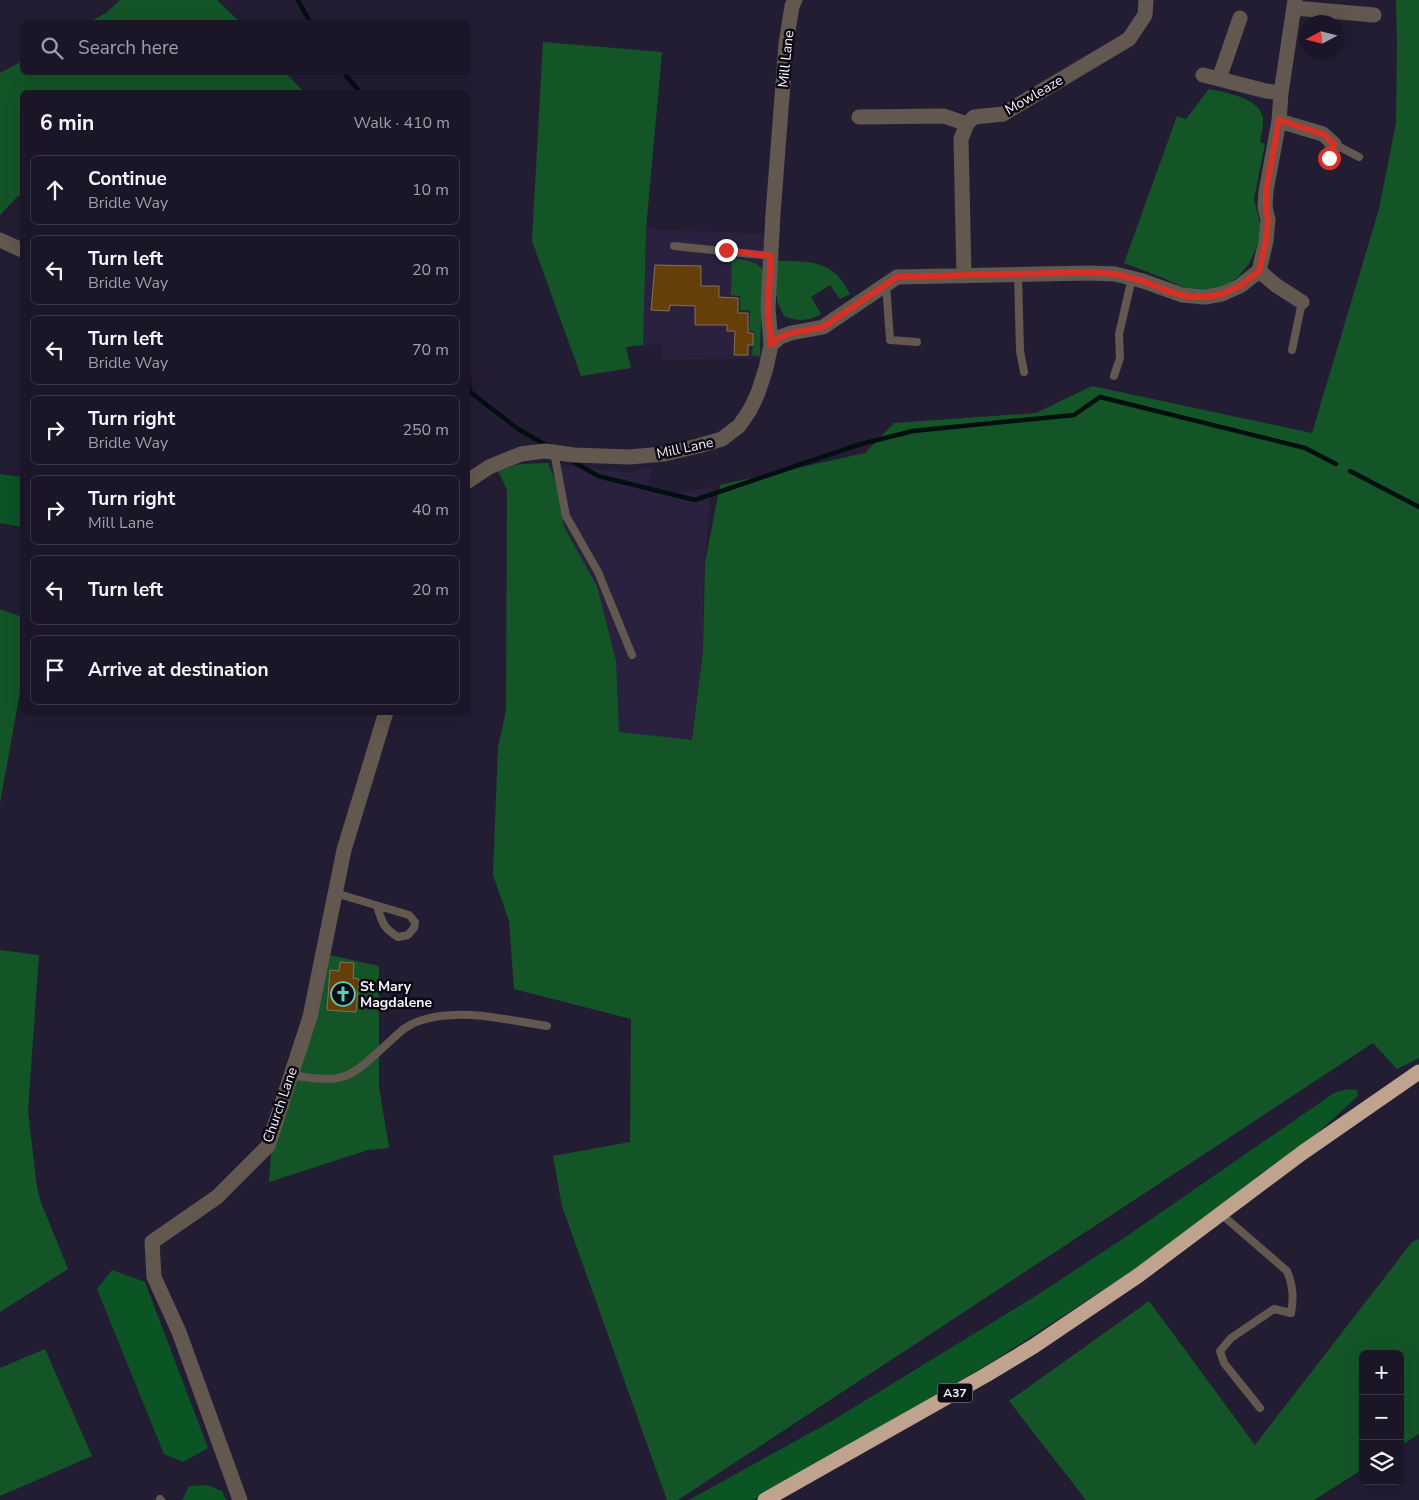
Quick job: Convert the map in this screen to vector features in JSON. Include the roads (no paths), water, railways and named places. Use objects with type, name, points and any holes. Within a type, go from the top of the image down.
[{"type":"highway","name":"A37","points":[[765,1500],[1034,1346],[1139,1275],[1349,1119],[1419,1072]]},
{"type":"street","name":"Mill Lane","points":[[470,479],[489,467],[521,454],[545,451],[574,455],[629,457],[664,454],[722,439],[739,426],[750,410],[758,393],[771,345],[768,307],[771,256],[786,44],[792,6],[795,0]]},
{"type":"street","name":"Mowleaze","points":[[967,124],[974,117],[1003,114],[1129,39],[1145,15],[1146,0]]},
{"type":"street","points":[[771,345],[780,337],[791,333],[823,327],[897,277],[1090,272],[1115,274],[1182,295],[1205,297],[1222,294],[1240,286],[1259,271],[1266,241],[1268,220],[1266,191],[1279,120],[1281,92],[1294,4],[1374,15]]},
{"type":"street","points":[[1219,79],[1240,18]]},
{"type":"street","points":[[1204,74],[1266,91],[1281,92]]},
{"type":"street","points":[[859,117],[944,116],[967,124],[961,139],[964,276]]},
{"type":"street","points":[[1279,120],[1323,134],[1331,151]]},
{"type":"street","points":[[0,240],[20,249]]},
{"type":"street","points":[[1259,271],[1277,286],[1302,302]]},
{"type":"street","name":"Church Lane","points":[[240,1500],[180,1332],[154,1277],[152,1242],[217,1198],[268,1146],[310,1017],[344,850],[385,715]]},
{"type":"lane","points":[[1331,151],[1359,157]]},
{"type":"lane","points":[[674,246],[771,256]]},
{"type":"lane","points":[[1018,275],[1020,351],[1024,372]]},
{"type":"lane","points":[[1114,376],[1120,358],[1119,334],[1132,278]]},
{"type":"lane","points":[[886,284],[890,340],[917,342]]},
{"type":"lane","points":[[1292,350],[1302,302]]},
{"type":"lane","points":[[554,452],[566,516],[598,572],[632,655]]},
{"type":"lane","points":[[335,893],[409,915],[415,922],[414,928],[408,935],[398,937],[382,923],[377,906]]},
{"type":"lane","points":[[291,1075],[326,1080],[342,1078],[359,1070],[403,1029],[416,1022],[436,1016],[454,1014],[479,1016],[547,1026]]},
{"type":"lane","points":[[1221,1214],[1287,1271],[1292,1285],[1294,1298],[1291,1312],[1274,1309],[1231,1338],[1220,1351],[1224,1363],[1260,1408]]},
{"type":"waterway","points":[[298,0],[309,20]]},
{"type":"waterway","points":[[346,75],[358,90]]},
{"type":"waterway","points":[[470,392],[518,429],[548,446]]},
{"type":"waterway","points":[[572,461],[598,476],[695,500],[861,444],[913,431],[1074,415],[1100,397],[1305,448],[1336,464]]},
{"type":"waterway","points":[[1350,471],[1419,507]]},
{"type":"place","name":"St Mary Magdalene","points":[[343,994]]}]
